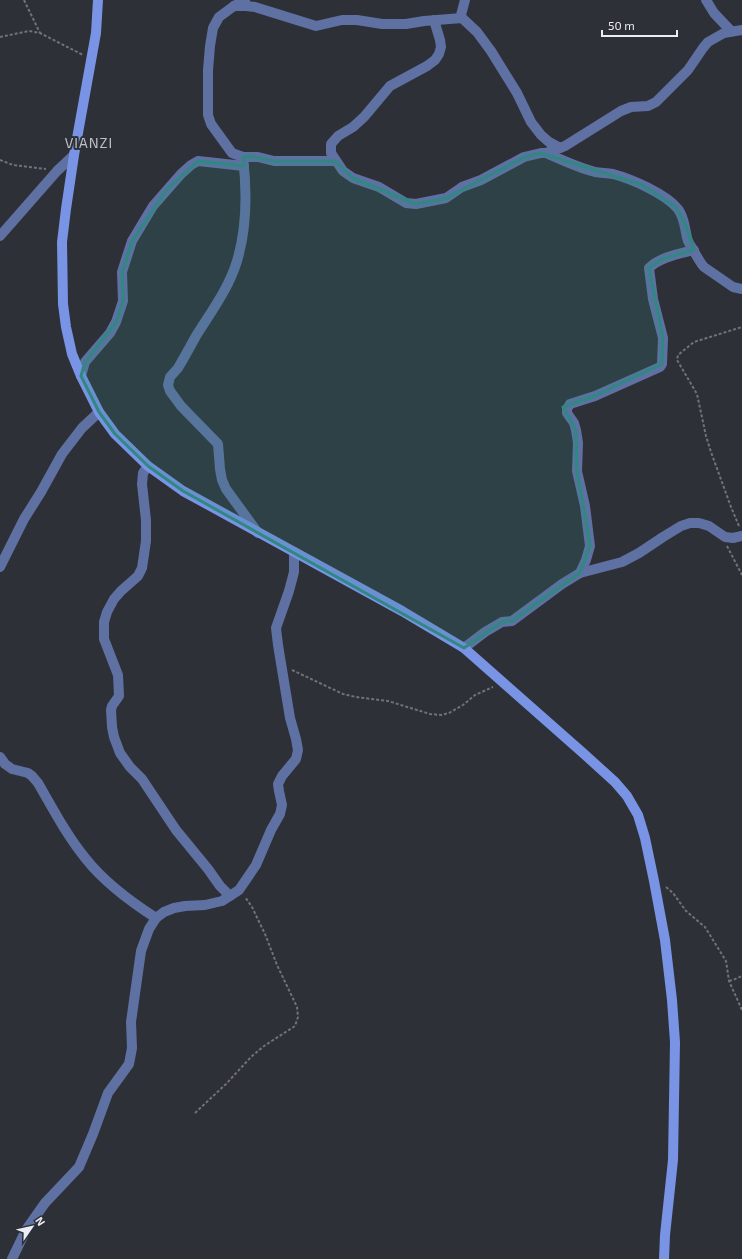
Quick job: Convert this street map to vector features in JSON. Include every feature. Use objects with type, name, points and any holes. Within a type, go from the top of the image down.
[{"type":"street","points":[[98,0],[96,33],[74,155],[62,242],[63,304],[66,327],[72,354],[81,376],[99,412],[115,434],[148,466],[183,491],[402,611],[464,648],[509,686],[615,782],[628,796],[638,815],[645,838],[666,948],[672,1000],[675,1042],[673,1160],[664,1259]]},
{"type":"street","points":[[245,0],[219,17],[213,28],[208,70],[208,115],[211,124],[232,153],[243,162],[245,189],[244,223],[237,261],[232,275],[215,307],[178,368],[170,377],[168,385],[170,391],[181,406],[218,444],[220,469],[222,480],[226,489],[258,533]]},
{"type":"street","points":[[464,0],[461,15],[462,18],[477,32],[491,51],[517,93],[531,122],[541,135],[549,142],[560,148]]},
{"type":"street","points":[[706,0],[714,13],[731,31]]},
{"type":"street","points":[[234,6],[255,7],[316,26],[342,20],[357,20],[382,24],[406,24],[462,18]]},
{"type":"street","points":[[434,20],[441,47],[435,60],[390,86],[364,117],[353,127],[338,136],[331,144],[331,153],[343,171],[353,178],[379,187],[406,203],[416,204],[446,198],[462,187],[481,180],[524,158],[542,153],[546,154],[595,172],[627,178],[643,185],[665,198],[676,207],[681,214],[685,223],[688,240],[700,264],[733,287],[742,288]]},
{"type":"street","points":[[546,154],[590,131],[621,111],[631,107],[648,106],[656,102],[688,70],[708,42],[731,31],[742,30]]},
{"type":"street","points":[[0,236],[57,171],[74,155]]},
{"type":"street","points":[[81,376],[86,362],[110,333],[116,322],[123,301],[122,272],[132,241],[140,225],[153,206],[180,174],[198,161],[243,162],[258,157],[274,161],[335,161]]},
{"type":"street","points":[[580,573],[590,546],[585,506],[577,471],[578,443],[576,430],[574,423],[567,413],[567,409],[570,404],[595,396],[660,367],[662,364],[663,338],[653,299],[649,268],[653,264],[663,259],[694,250]]},
{"type":"street","points":[[0,567],[24,519],[62,454],[82,428],[99,412]]},
{"type":"street","points":[[148,466],[143,473],[142,484],[146,520],[146,541],[142,568],[138,576],[114,599],[107,612],[104,622],[104,639],[118,675],[119,696],[111,710],[112,727],[114,737],[123,758],[142,779],[176,830],[220,886],[230,896]]},
{"type":"street","points":[[464,648],[485,632],[502,622],[512,620],[580,573],[622,562],[681,526],[690,523],[699,523],[709,526],[725,537],[733,538],[741,531]]},
{"type":"street","points":[[12,1259],[26,1230],[58,1189],[79,1167],[108,1093],[129,1064],[132,1048],[131,1022],[142,951],[149,929],[156,918],[164,912],[174,908],[205,905],[222,901],[240,890],[256,865],[271,830],[280,814],[282,805],[278,784],[282,776],[296,758],[298,750],[290,718],[276,628],[294,572],[294,552]]},
{"type":"street","points":[[0,757],[5,764],[12,769],[28,773],[38,783],[71,837],[86,859],[102,877],[140,908],[156,918]]},
{"type":"path","points":[[24,0],[40,33]]},
{"type":"path","points":[[0,37],[29,31],[40,33],[91,59]]},
{"type":"path","points":[[0,160],[12,165],[57,171]]},
{"type":"path","points":[[741,531],[711,452],[697,394],[677,360],[678,355],[694,342],[742,328]]},
{"type":"path","points":[[725,537],[725,542],[742,575]]},
{"type":"path","points":[[282,665],[343,694],[388,701],[430,714],[441,715],[449,713],[483,691],[493,687],[509,686]]},
{"type":"path","points":[[654,881],[673,893],[686,911],[706,926],[726,961],[729,981],[742,1010]]},
{"type":"path","points":[[195,1113],[226,1084],[251,1057],[264,1046],[295,1026],[298,1017],[297,1007],[252,907],[240,890]]},
{"type":"path","points":[[729,981],[742,976]]},
{"type":"highlighted area","points":[[541,153],[643,185],[676,207],[685,223],[694,250],[663,259],[649,268],[663,338],[662,364],[595,396],[563,407],[576,430],[577,471],[590,546],[580,573],[512,621],[502,622],[464,648],[183,491],[148,466],[115,434],[99,412],[81,376],[85,362],[116,322],[123,301],[122,272],[132,241],[167,189],[198,161],[244,166],[243,157],[250,156],[274,161],[335,161],[353,178],[416,204],[446,198],[524,157]]},
{"type":"district","name":"VIANZI","points":[[89,142]]}]
